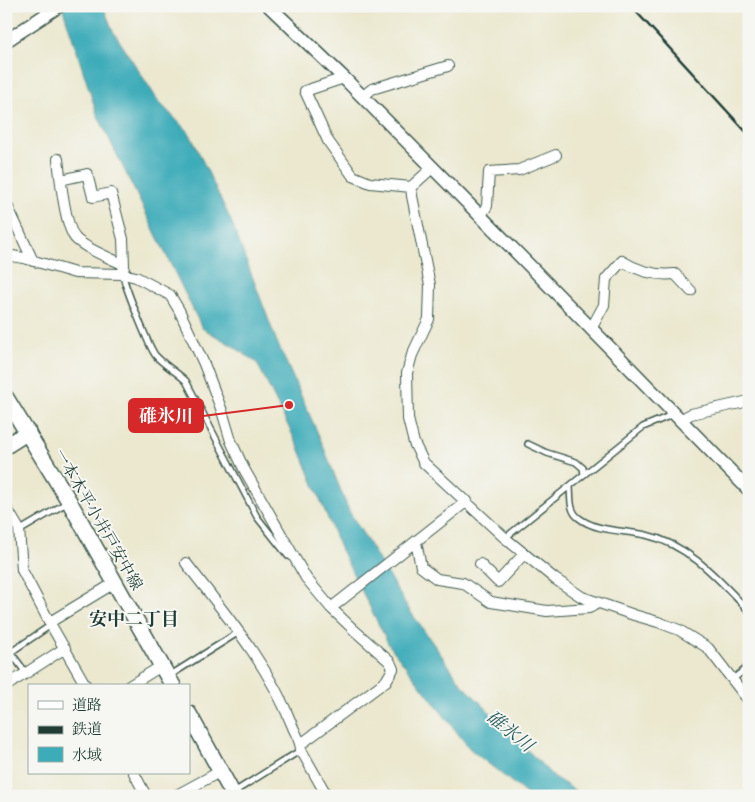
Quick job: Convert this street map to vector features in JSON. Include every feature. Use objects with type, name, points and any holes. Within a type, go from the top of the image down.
[{"type":"main road","name":"一本木平小井戸安中線","points":[[6,398],[69,501],[168,676]]},
{"type":"main road","points":[[6,446],[28,432]]},
{"type":"main road","points":[[190,716],[234,794]]},
{"type":"street","points":[[6,41],[59,6]]},
{"type":"street","points":[[270,6],[344,78],[749,490]]},
{"type":"street","points":[[362,97],[372,89],[448,66]]},
{"type":"street","points":[[344,78],[305,91],[328,141],[352,176],[370,183],[411,187],[432,168]]},
{"type":"street","points":[[480,217],[487,206],[489,172],[519,170],[556,155]]},
{"type":"street","points":[[58,160],[63,199],[75,237],[84,245],[124,270],[170,295],[204,364],[231,441],[244,469],[306,578],[390,662],[393,669],[386,681],[301,747]]},
{"type":"street","points":[[61,180],[87,174],[94,197],[111,193],[123,239],[124,270]]},
{"type":"street","points":[[411,187],[430,285],[429,319],[412,355],[407,373],[408,419],[414,443],[424,462],[505,538],[555,579],[582,597],[679,630],[708,648],[749,701]]},
{"type":"street","points":[[6,203],[33,261]]},
{"type":"street","points":[[6,255],[49,264],[75,273],[124,270]]},
{"type":"street","points":[[591,329],[604,305],[606,279],[622,261],[634,269],[663,275],[675,274],[691,291]]},
{"type":"street","points":[[676,416],[749,401]]},
{"type":"street","points":[[334,606],[467,501]]},
{"type":"street","points":[[6,507],[9,518],[19,531],[22,570],[85,684]]},
{"type":"street","points":[[414,544],[421,567],[436,579],[463,583],[491,602],[547,611],[589,608],[598,603]]},
{"type":"street","points":[[480,564],[498,582],[524,554]]},
{"type":"street","points":[[186,563],[267,672],[301,747],[327,796]]},
{"type":"street","points":[[50,623],[116,582]]},
{"type":"street","points":[[6,686],[65,648]]},
{"type":"street","points":[[137,684],[168,676]]},
{"type":"street","points":[[174,796],[220,771]]},
{"type":"street","points":[[135,774],[146,796]]},
{"type":"lane","points":[[124,270],[154,354],[186,381],[257,517],[288,556],[293,556]]},
{"type":"lane","points":[[505,538],[570,487],[642,426],[667,417],[676,416]]},
{"type":"lane","points":[[528,444],[547,454],[576,462],[583,468],[584,474]]},
{"type":"lane","points":[[570,487],[572,508],[577,517],[595,526],[646,535],[670,544],[690,555],[707,568],[749,611]]},
{"type":"lane","points":[[19,531],[69,501]]},
{"type":"lane","points":[[11,652],[50,623]]},
{"type":"lane","points":[[168,676],[239,632]]},
{"type":"lane","points":[[6,646],[26,673]]},
{"type":"lane","points":[[732,681],[749,666]]},
{"type":"lane","points":[[234,794],[301,747]]},
{"type":"water","points":[[62,6],[103,6],[113,31],[159,102],[190,134],[232,223],[277,342],[320,438],[349,511],[410,611],[462,684],[554,777],[584,796],[529,796],[470,749],[389,645],[340,548],[300,450],[257,363],[202,328],[97,114]]},
{"type":"railway","points":[[631,6],[749,135]]},
{"type":"place","name":"碓氷川","points":[[289,405]]},
{"type":"district","name":"安中二丁目","points":[[134,619]]}]
